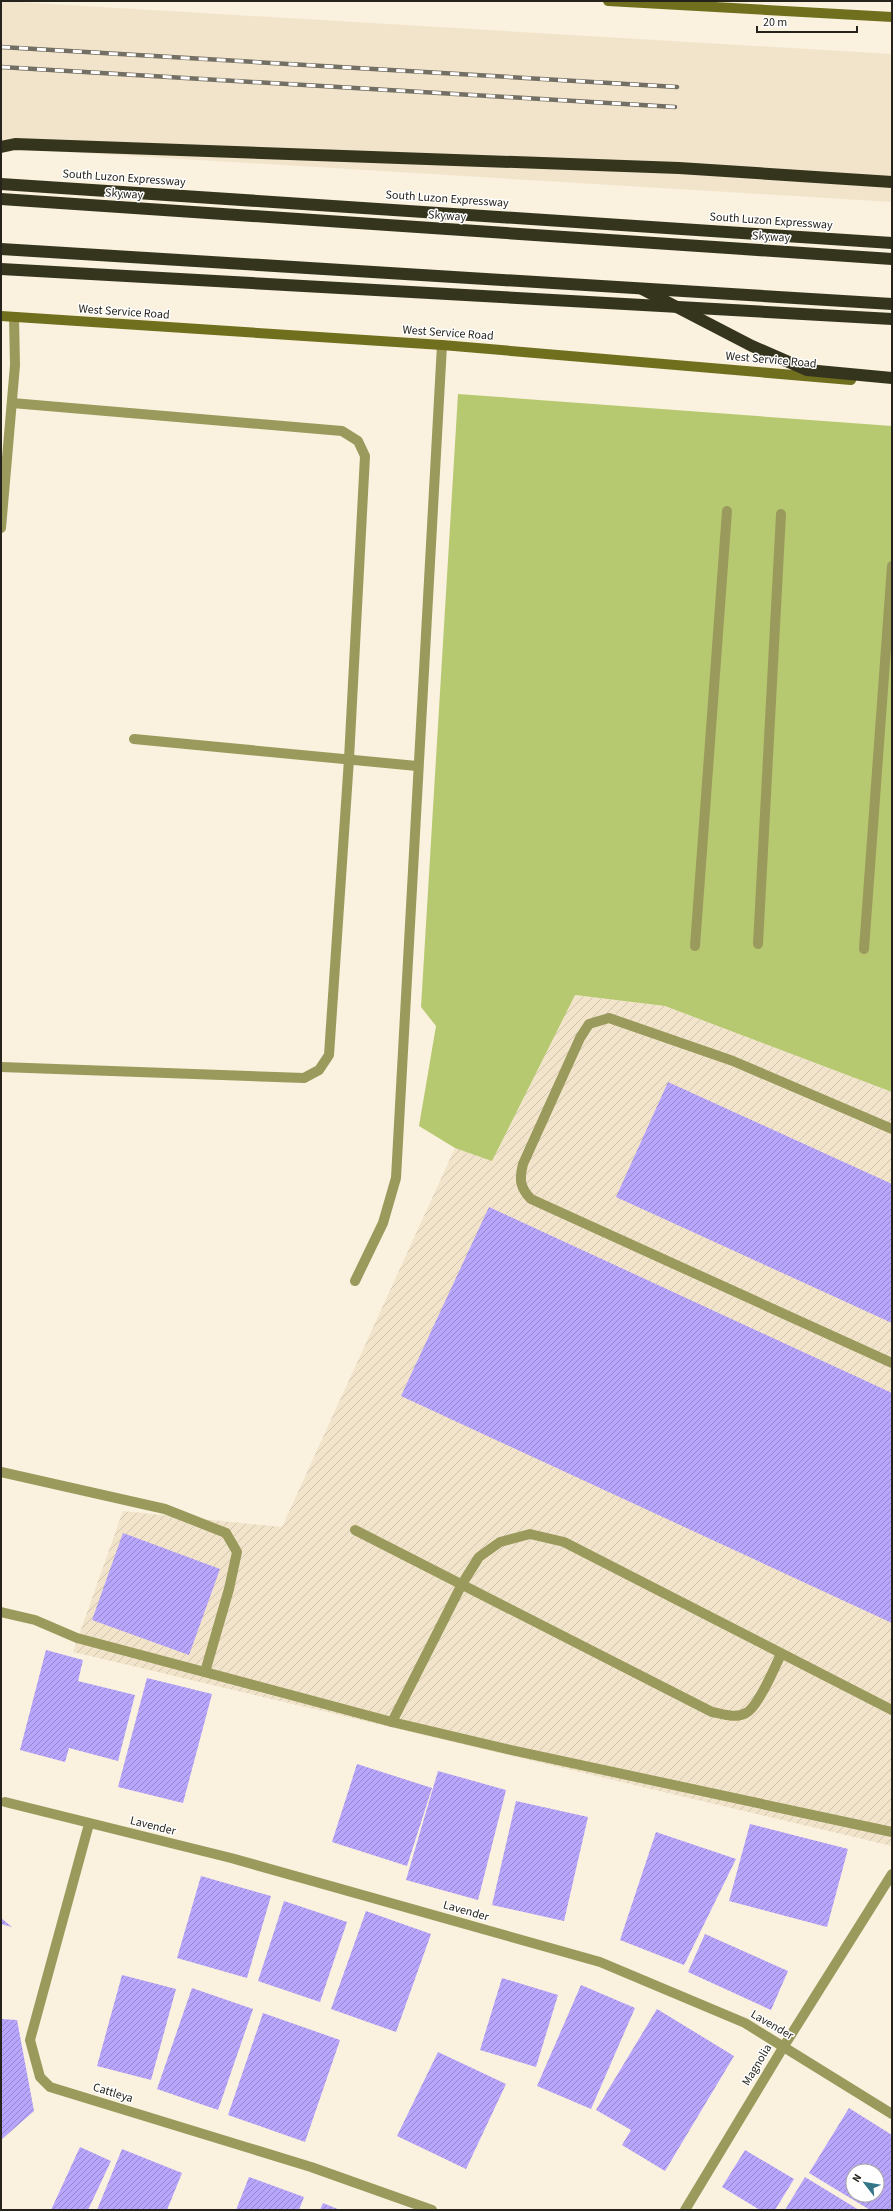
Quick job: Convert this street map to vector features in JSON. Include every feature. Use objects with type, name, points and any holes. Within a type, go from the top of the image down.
[{"type":"highway","points":[[1,147],[16,144],[679,168],[892,182]]},
{"type":"highway","name":"South Luzon Expressway","points":[[1,184],[892,243]]},
{"type":"highway","name":"Skyway","points":[[1,200],[892,259]]},
{"type":"highway","points":[[1,249],[892,304]]},
{"type":"highway","points":[[1,269],[892,319]]},
{"type":"highway","points":[[642,289],[752,346],[807,370],[892,378]]},
{"type":"main road","points":[[608,1],[892,17]]},
{"type":"main road","name":"West Service Road","points":[[1,316],[442,345],[892,384]]},
{"type":"street","points":[[1,528],[3,490],[15,365],[14,318]]},
{"type":"street","points":[[355,1281],[383,1223],[396,1178],[417,766],[442,345]]},
{"type":"street","points":[[1,1067],[304,1078],[319,1070],[329,1055],[349,759],[365,456],[358,440],[342,431],[12,402]]},
{"type":"street","points":[[695,946],[727,511]]},
{"type":"street","points":[[758,944],[781,514]]},
{"type":"street","points":[[864,948],[892,566]]},
{"type":"street","points":[[134,739],[417,766]]},
{"type":"street","points":[[892,1129],[733,1061],[609,1018],[589,1024],[580,1038],[523,1164],[520,1178],[523,1191],[531,1199],[892,1363]]},
{"type":"street","points":[[1,1472],[165,1509],[226,1533],[237,1552],[229,1589],[205,1672]]},
{"type":"street","points":[[355,1530],[712,1712],[732,1716],[747,1713],[759,1698],[781,1654]]},
{"type":"street","points":[[392,1722],[462,1584],[479,1557],[500,1542],[530,1534],[564,1542],[892,1710]]},
{"type":"street","points":[[1,1612],[35,1620],[78,1638],[392,1722],[518,1752],[892,1832]]},
{"type":"street","name":"Lavender","points":[[5,1802],[231,1858],[600,1962],[745,2023],[892,2114]]},
{"type":"street","name":"Cattleya","points":[[89,1824],[30,2040],[40,2077],[50,2087],[312,2167],[432,2210]]},
{"type":"street","name":"Magnolia","points":[[685,2210],[784,2046],[892,1874]]},
{"type":"shaded area","points":[[1,1],[892,54],[892,202],[1,148]]},
{"type":"shaded area","points":[[574,995],[665,1006],[892,1092],[892,1846],[73,1652],[123,1511],[282,1527],[455,1148],[492,1160]]},
{"type":"green space","points":[[458,394],[892,426],[892,1092],[665,1006],[575,995],[492,1161],[455,1148],[419,1126],[436,1026],[421,1007]]},
{"type":"building","points":[[668,1082],[892,1184],[892,1323],[616,1197]]},
{"type":"building","points":[[489,1207],[892,1393],[892,1623],[401,1396]]},
{"type":"building","points":[[123,1533],[220,1569],[189,1655],[92,1620]]},
{"type":"building","points":[[46,1650],[83,1660],[78,1681],[135,1695],[118,1761],[69,1748],[65,1762],[20,1750]]},
{"type":"building","points":[[147,1678],[212,1694],[183,1803],[118,1787]]},
{"type":"building","points":[[357,1764],[432,1788],[407,1866],[332,1842]]},
{"type":"building","points":[[438,1771],[506,1790],[478,1900],[406,1880]]},
{"type":"building","points":[[516,1801],[588,1817],[564,1921],[492,1905]]},
{"type":"building","points":[[750,1824],[848,1849],[827,1927],[729,1901]]},
{"type":"building","points":[[656,1832],[736,1859],[684,1965],[620,1940]]},
{"type":"building","points":[[201,1876],[271,1896],[247,1978],[177,1958]]},
{"type":"building","points":[[284,1901],[347,1922],[320,2002],[258,1981]]},
{"type":"building","points":[[366,1911],[431,1934],[396,2032],[331,2009]]},
{"type":"building","points":[[1,1918],[12,1927],[1,1924]]},
{"type":"building","points":[[705,1934],[788,1971],[771,2010],[688,1972]]},
{"type":"building","points":[[122,1975],[176,1989],[151,2080],[97,2066]]},
{"type":"building","points":[[502,1978],[558,1995],[536,2067],[480,2050]]},
{"type":"building","points":[[581,1985],[635,2008],[591,2109],[537,2086]]},
{"type":"building","points":[[192,1988],[253,2009],[218,2110],[157,2089]]},
{"type":"building","points":[[657,2009],[734,2056],[665,2171],[622,2145],[631,2130],[596,2110]]},
{"type":"building","points":[[263,2013],[340,2040],[305,2142],[228,2115]]},
{"type":"building","points":[[1,2019],[17,2020],[34,2111],[1,2140]]},
{"type":"building","points":[[438,2052],[506,2084],[466,2169],[397,2136]]},
{"type":"building","points":[[849,2108],[892,2135],[892,2210],[870,2210],[858,2203],[885,2203],[885,2163],[845,2163],[845,2195],[809,2173]]},
{"type":"building","points":[[80,2147],[111,2161],[88,2210],[51,2210]]},
{"type":"building","points":[[122,2149],[182,2173],[167,2210],[97,2210]]},
{"type":"building","points":[[745,2150],[794,2179],[775,2210],[760,2210],[722,2187]]},
{"type":"building","points":[[249,2177],[304,2197],[299,2210],[236,2210]]},
{"type":"building","points":[[805,2177],[845,2201],[845,2203],[859,2210],[785,2210]]},
{"type":"building","points":[[323,2203],[340,2210],[320,2210]]},
{"type":"railway","points":[[1,47],[677,87]]},
{"type":"railway","points":[[1,67],[675,107]]}]
